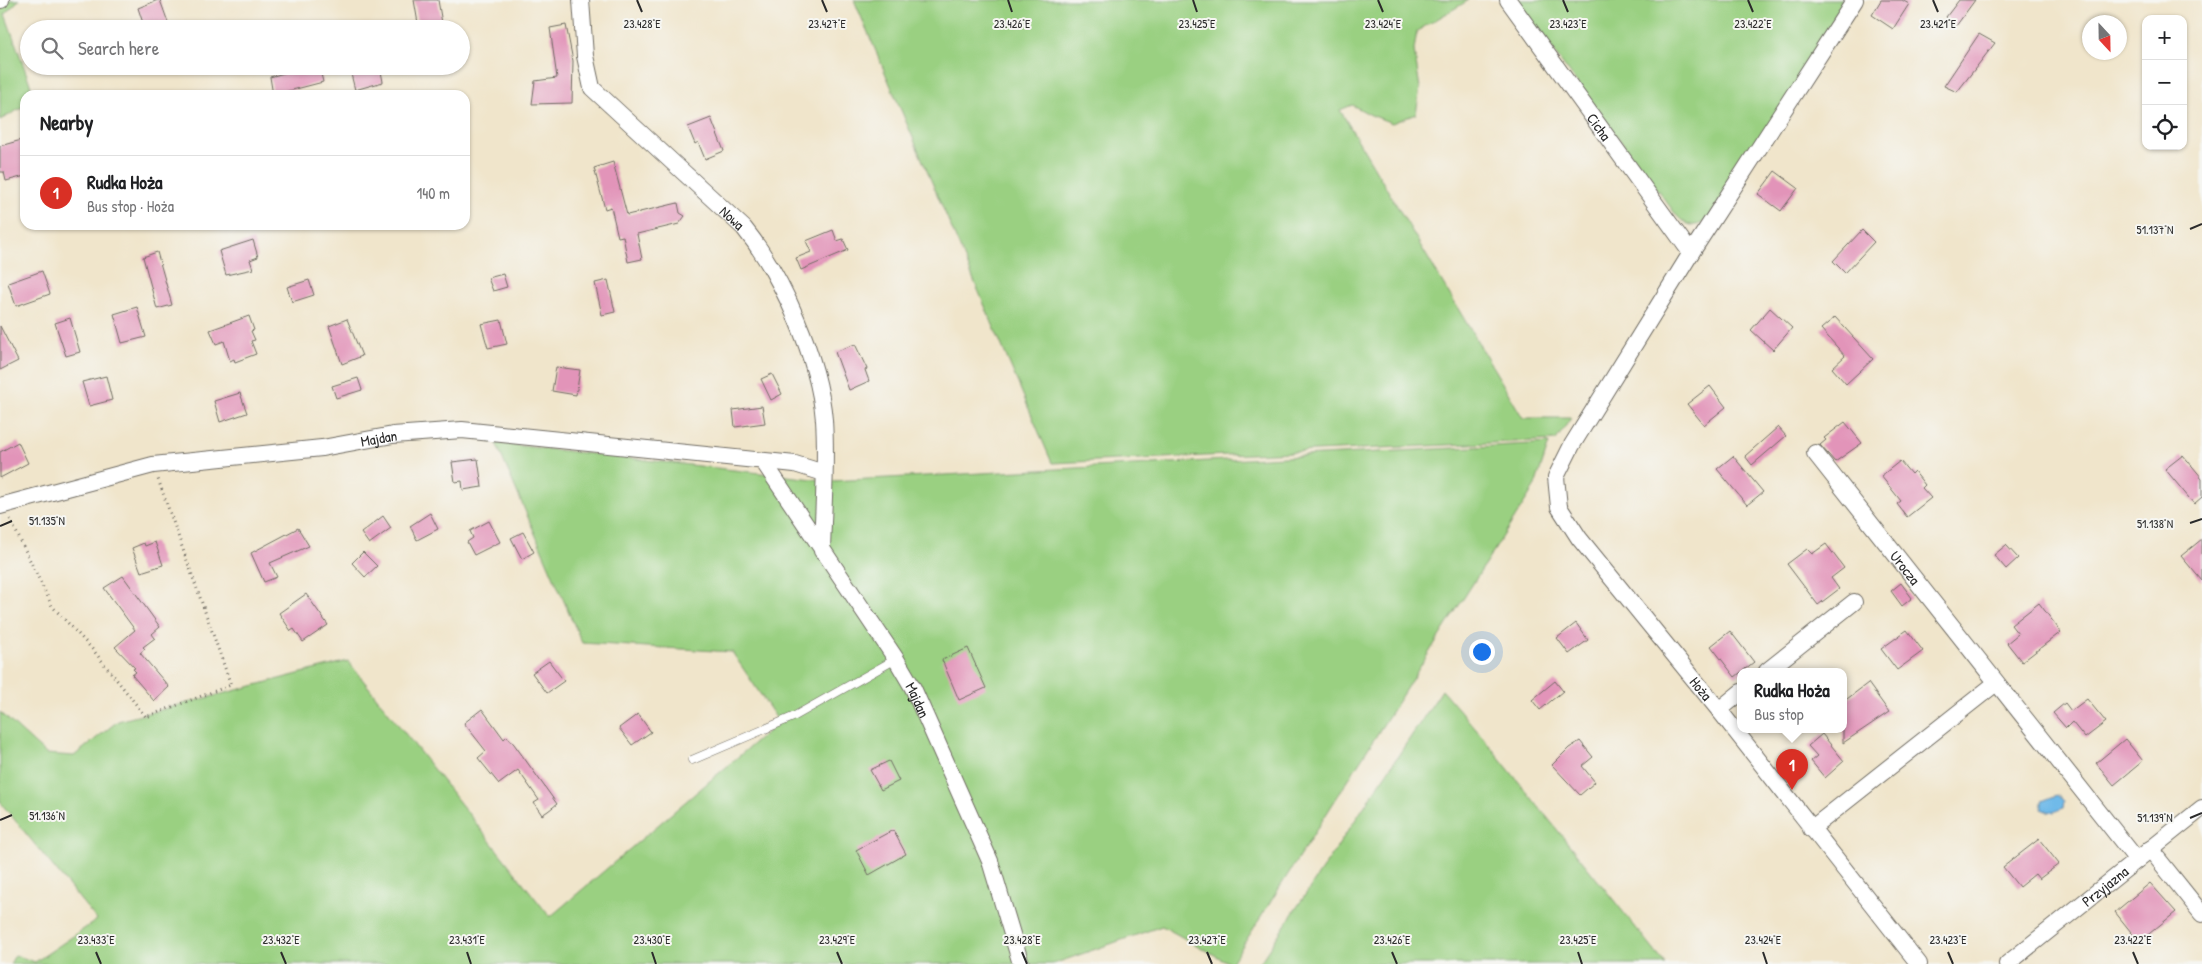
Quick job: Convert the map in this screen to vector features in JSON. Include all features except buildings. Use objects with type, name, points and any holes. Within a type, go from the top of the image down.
[{"type":"street","name":"Nowa","points":[[581,0],[585,56],[592,88],[744,228],[758,245],[770,265],[800,330],[817,382],[824,419],[822,551]]},
{"type":"street","name":"Cicha","points":[[1508,0],[1691,253]]},
{"type":"street","points":[[1691,253],[1855,0]]},
{"type":"street","name":"Hoża","points":[[1691,253],[1572,445],[1556,477],[1560,507],[1579,538],[1719,710],[1919,964]]},
{"type":"street","name":"Majdan","points":[[1,506],[153,465],[322,448],[393,435],[462,430],[795,464],[824,473]]},
{"type":"street","name":"Urocza","points":[[1815,453],[2137,860]]},
{"type":"street","name":"Majdan","points":[[764,461],[822,551],[896,659],[913,688],[990,861],[1021,964]]},
{"type":"street","points":[[1771,668],[1854,602]]},
{"type":"street","points":[[1811,829],[1996,683]]},
{"type":"street","points":[[1719,710],[1737,695]]},
{"type":"street","name":"Przyjazna","points":[[2007,964],[2202,808]]},
{"type":"street","points":[[2150,849],[2202,914]]},
{"type":"lane","points":[[692,760],[793,717],[896,659]]},
{"type":"path","points":[[1,506],[52,606],[94,651],[146,717],[231,685],[153,465]]},
{"type":"green space","points":[[0,0],[19,0],[5,14],[20,56],[20,75],[27,75],[32,90],[20,90],[20,109],[0,120]]},
{"type":"green space","points":[[854,0],[1469,0],[1417,31],[1414,50],[1420,88],[1416,114],[1392,123],[1352,105],[1340,110],[1523,418],[1571,418],[1556,440],[1052,463]]},
{"type":"green space","points":[[1515,0],[1855,0],[1707,221],[1698,225],[1691,225],[1677,216]]},
{"type":"green space","points":[[496,443],[831,481],[1549,443],[1535,486],[1231,964],[1162,926],[1053,964],[10,964],[15,955],[35,962],[97,920],[0,802],[0,712],[46,754],[74,756],[118,721],[348,661],[550,917],[779,722],[732,652],[582,643]]},
{"type":"green space","points":[[1442,690],[1481,735],[1665,964],[1259,964]]},
{"type":"water","points":[[2057,795],[2064,801],[2063,808],[2055,812],[2042,809],[2042,801]]},
{"type":"place","name":"Rudka Hoża","points":[[1792,790]]}]
